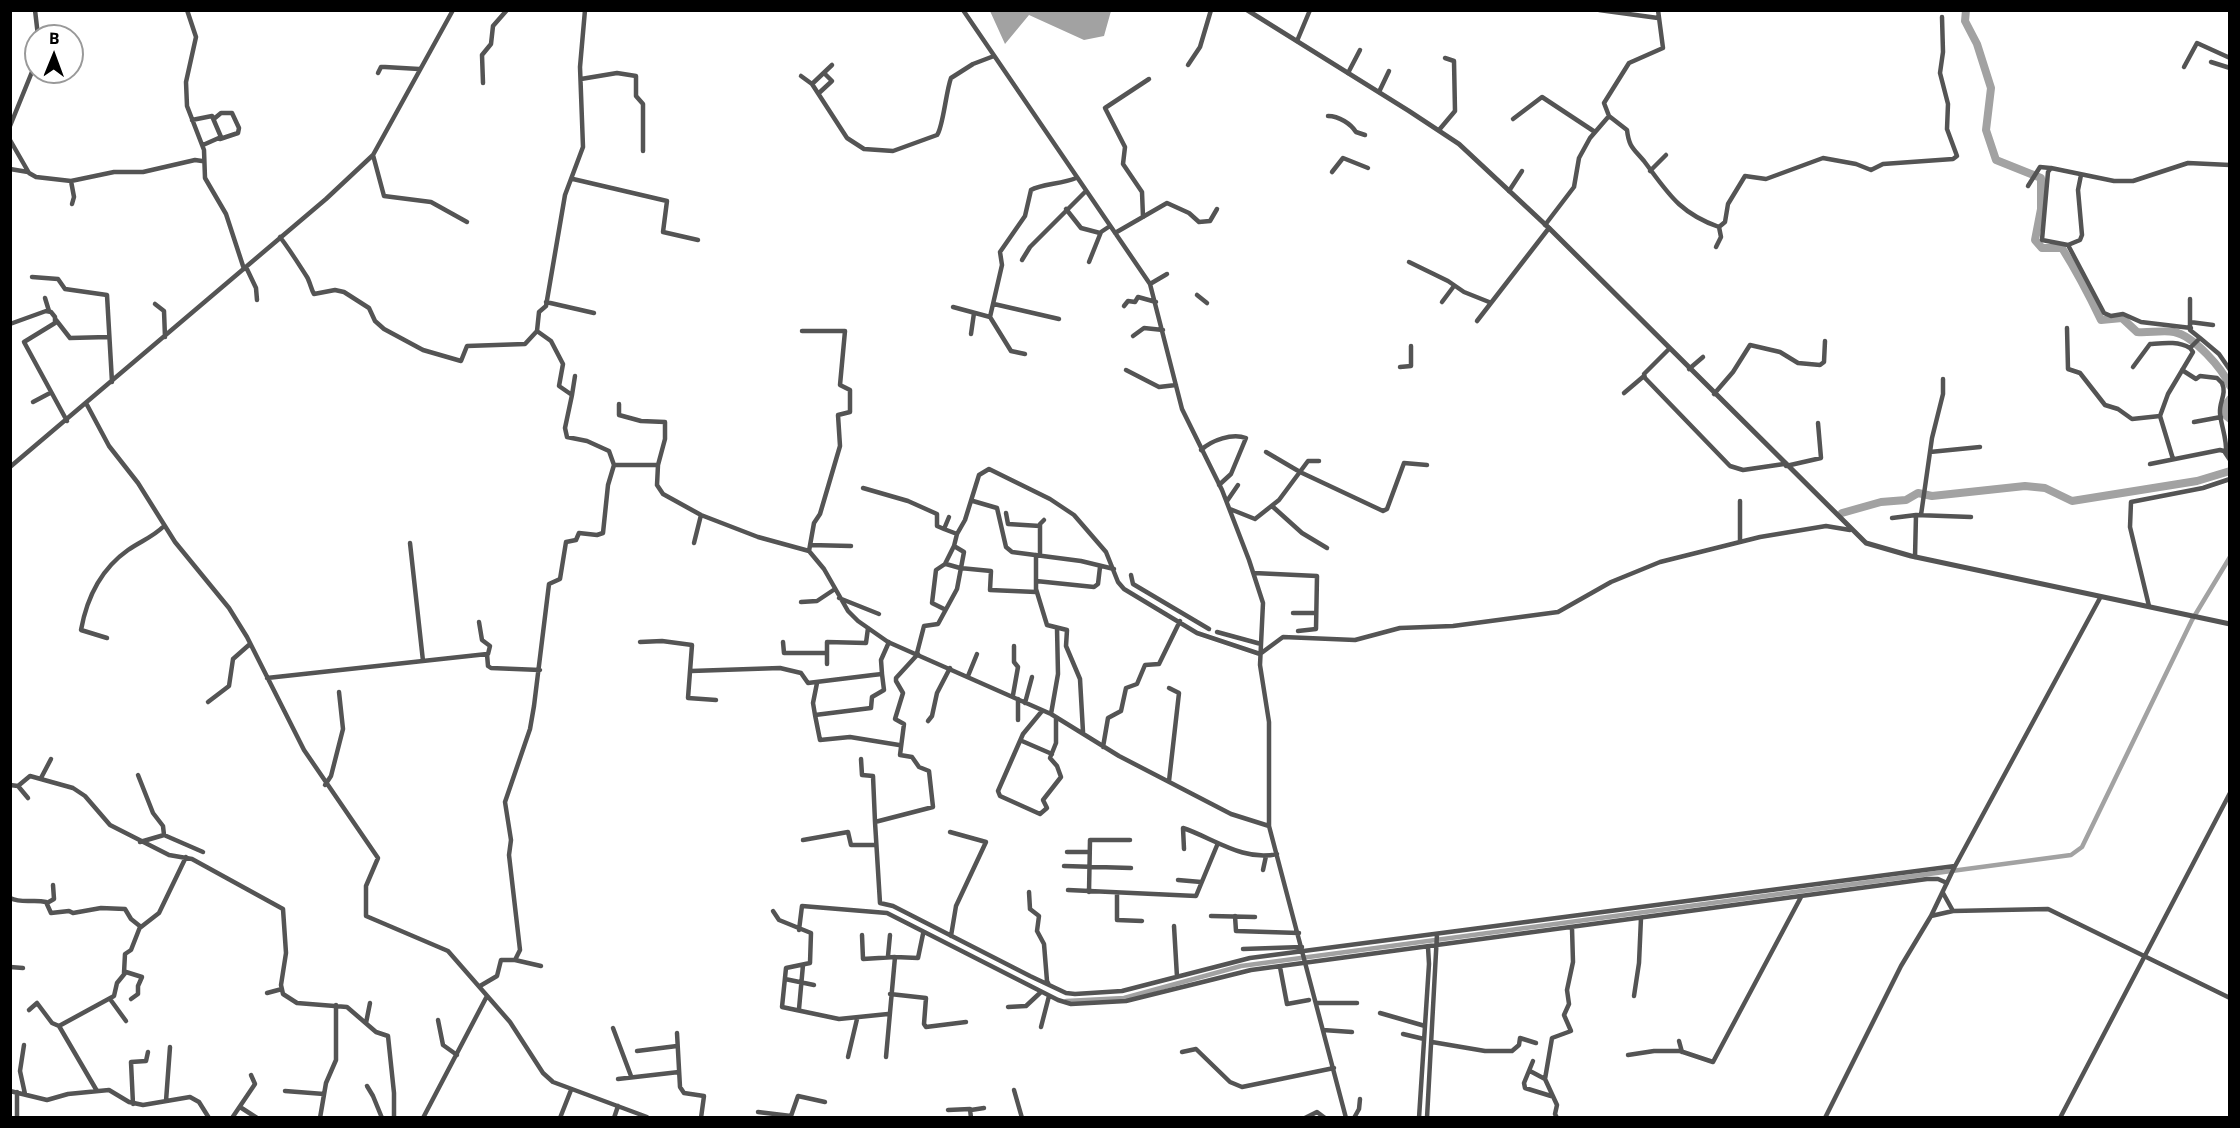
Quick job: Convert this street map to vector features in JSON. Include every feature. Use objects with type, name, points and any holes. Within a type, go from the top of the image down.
[{"type":"street","points":[[187,10],[196,37],[186,82],[187,106],[202,146],[205,178],[226,213],[245,268],[256,288],[257,300]]},
{"type":"street","points":[[10,467],[67,422],[86,403],[321,203],[373,155],[453,10]]},
{"type":"street","points":[[483,83],[482,55],[491,44],[493,26],[507,10]]},
{"type":"street","points":[[280,237],[289,246],[314,294],[335,290],[344,292],[369,308],[379,326],[423,350],[461,361],[467,346],[522,345],[537,331],[539,312],[546,302],[565,195],[584,147],[580,79],[585,10]]},
{"type":"street","points":[[963,10],[1150,284],[1187,421],[1227,501],[1254,573],[1263,603],[1261,674],[1269,722],[1269,826],[1347,1118]]},
{"type":"street","points":[[1188,65],[1200,47],[1210,10]]},
{"type":"street","points":[[1246,10],[1439,130],[1547,226],[1850,530],[1874,547],[2100,598],[2149,606],[2229,624]]},
{"type":"street","points":[[1297,41],[1310,10]]},
{"type":"street","points":[[1599,10],[1658,18]]},
{"type":"street","points":[[1658,10],[1663,48],[1657,53],[1629,63],[1604,103],[1609,116],[1627,130],[1628,142],[1667,195],[1686,212],[1719,226]]},
{"type":"street","points":[[1719,226],[1725,222],[1728,204],[1744,176],[1766,179],[1823,158],[1856,164],[1871,170],[1883,164],[1957,158],[1947,129],[1948,104],[1941,74],[1942,17]]},
{"type":"street","points":[[2184,67],[2197,43],[2229,58]]},
{"type":"street","points":[[1348,73],[1360,50]]},
{"type":"street","points":[[801,76],[819,93],[850,142],[864,150],[893,151],[937,135],[940,131],[942,110],[951,78],[973,64],[994,56]]},
{"type":"street","points":[[1439,130],[1455,109],[1454,61],[1445,58]]},
{"type":"street","points":[[2211,62],[2229,68]]},
{"type":"street","points":[[812,84],[832,65]]},
{"type":"street","points":[[378,74],[381,67],[419,69]]},
{"type":"street","points":[[1379,92],[1389,71]]},
{"type":"street","points":[[819,93],[832,81],[824,73]]},
{"type":"street","points":[[580,79],[613,74],[636,76],[636,96],[643,104],[643,151]]},
{"type":"street","points":[[1143,217],[1142,192],[1123,164],[1125,147],[1106,108],[1149,80]]},
{"type":"street","points":[[10,126],[27,84]]},
{"type":"street","points":[[1513,119],[1542,98],[1595,132]]},
{"type":"street","points":[[192,120],[215,118],[221,113],[232,112],[239,128],[238,133],[202,146]]},
{"type":"street","points":[[1328,116],[1339,118],[1353,126],[1356,132],[1365,135]]},
{"type":"street","points":[[1477,321],[1574,188],[1579,158],[1595,132],[1609,116]]},
{"type":"street","points":[[215,118],[221,134],[220,139]]},
{"type":"street","points":[[10,140],[27,172]]},
{"type":"street","points":[[373,155],[384,196],[424,200],[467,222]]},
{"type":"street","points":[[1650,171],[1666,155]]},
{"type":"street","points":[[1332,172],[1343,158],[1368,168]]},
{"type":"street","points":[[10,169],[27,172],[36,177],[72,181],[114,172],[143,172],[195,160],[202,161]]},
{"type":"street","points":[[2028,186],[2040,166],[2081,175],[2133,182],[2143,180],[2161,170],[2188,163],[2229,165]]},
{"type":"street","points":[[2051,168],[2048,176],[2042,238],[2044,242],[2068,245],[2080,240],[2082,235],[2078,190],[2081,175]]},
{"type":"street","points":[[1509,191],[1522,171]]},
{"type":"street","points":[[1025,354],[1011,351],[990,316],[1002,265],[1000,252],[1025,216],[1032,190],[1040,186],[1058,185],[1076,178]]},
{"type":"street","points":[[573,179],[667,201],[663,232],[698,240]]},
{"type":"street","points":[[72,181],[74,197],[72,204]]},
{"type":"street","points":[[1022,261],[1030,247],[1086,191]]},
{"type":"street","points":[[1115,233],[1170,202],[1189,213],[1196,221],[1204,222],[1212,219],[1217,209]]},
{"type":"street","points":[[1066,209],[1081,228],[1101,233]]},
{"type":"street","points":[[1089,262],[1101,233],[1110,226]]},
{"type":"street","points":[[1716,247],[1721,237],[1719,226]]},
{"type":"street","points":[[2068,245],[2106,315],[2120,313],[2141,322],[2213,325]]},
{"type":"street","points":[[1409,262],[1490,302]]},
{"type":"street","points":[[1150,284],[1167,274]]},
{"type":"street","points":[[32,277],[58,279],[65,289],[107,295],[112,382]]},
{"type":"street","points":[[1442,302],[1454,286]]},
{"type":"street","points":[[1197,295],[1207,303]]},
{"type":"street","points":[[1124,306],[1128,301],[1135,302],[1138,297],[1156,302]]},
{"type":"street","points":[[45,298],[49,311],[70,338],[108,337]]},
{"type":"street","points":[[2190,299],[2192,333],[2219,354],[2229,370]]},
{"type":"street","points":[[546,302],[594,313]]},
{"type":"street","points":[[155,304],[164,311],[165,337]]},
{"type":"street","points":[[993,304],[1059,318]]},
{"type":"street","points":[[953,307],[990,316]]},
{"type":"street","points":[[10,324],[49,311]]},
{"type":"street","points":[[971,334],[974,313]]},
{"type":"street","points":[[56,320],[52,325],[24,342],[67,422]]},
{"type":"street","points":[[1133,336],[1144,328],[1163,330]]},
{"type":"street","points":[[2067,328],[2067,369],[2080,373],[2104,405],[2118,409],[2132,419],[2160,416]]},
{"type":"street","points":[[537,331],[551,341],[563,365],[559,386],[572,394]]},
{"type":"street","points":[[802,331],[845,331],[840,385],[850,390],[850,412],[838,415],[840,446],[820,514],[813,527],[810,548],[839,598],[858,621],[889,642],[1051,714],[1083,732],[1103,747],[1231,814],[1269,826]]},
{"type":"street","points":[[2191,347],[2199,338]]},
{"type":"street","points":[[1714,394],[1733,372],[1750,345],[1780,351],[1798,363],[1820,365],[1824,362],[1826,341]]},
{"type":"street","points":[[2133,367],[2150,344],[2175,342],[2191,347]]},
{"type":"street","points":[[1400,367],[1411,366],[1411,346]]},
{"type":"street","points":[[2173,459],[2160,416],[2168,393],[2193,352],[2191,347]]},
{"type":"street","points":[[1624,393],[1644,376],[1669,349]]},
{"type":"street","points":[[1689,369],[1703,357]]},
{"type":"street","points":[[1126,370],[1158,387],[1176,385]]},
{"type":"street","points":[[2182,370],[2196,378],[2200,376],[2221,381],[2224,392],[2220,408],[2229,460]]},
{"type":"street","points":[[515,960],[520,950],[520,936],[505,802],[530,729],[540,670],[549,584],[560,579],[566,542],[574,541],[579,533],[597,535],[603,533],[608,485],[614,465],[609,451],[565,435],[575,376]]},
{"type":"street","points":[[1644,376],[1730,466],[1743,470],[1821,458],[1818,423]]},
{"type":"street","points":[[1915,557],[1919,515],[1943,394],[1943,379]]},
{"type":"street","points":[[33,402],[50,393]]},
{"type":"street","points":[[86,403],[109,446],[138,483],[164,526],[229,608],[326,785],[378,858],[366,886],[366,916],[448,951],[510,1022],[543,1073],[553,1083],[647,1117]]},
{"type":"street","points":[[619,404],[620,415],[641,421],[665,422],[665,439],[658,465],[659,492],[701,515],[758,537],[810,548],[851,546]]},
{"type":"street","points":[[2194,422],[2221,417]]},
{"type":"street","points":[[1201,450],[1212,442],[1227,437],[1246,438],[1231,474],[1219,485]]},
{"type":"street","points":[[1930,452],[1980,447]]},
{"type":"street","points":[[2150,464],[2220,450],[2226,453]]},
{"type":"street","points":[[1266,452],[1300,472],[1383,511],[1386,509],[1404,463],[1427,465]]},
{"type":"street","points":[[1230,509],[1251,519],[1272,506],[1310,459],[1319,461]]},
{"type":"street","points":[[614,465],[658,465]]},
{"type":"street","points":[[944,609],[932,603],[936,570],[946,564],[957,534],[966,518],[979,475],[989,469],[1067,509],[1106,552],[1118,582],[1124,590],[1197,633],[1261,649],[1283,637],[1355,640],[1400,628],[1453,626],[1558,612],[1600,587],[1637,571],[1740,536],[1826,526],[1850,530]]},
{"type":"street","points":[[2149,606],[2130,527],[2131,502],[2203,488],[2229,479]]},
{"type":"street","points":[[1227,501],[1238,485]]},
{"type":"street","points":[[863,488],[908,501],[937,514],[937,526],[957,534]]},
{"type":"street","points":[[973,501],[998,508],[1001,531],[1009,550],[1114,569]]},
{"type":"street","points":[[1740,501],[1740,536]]},
{"type":"street","points":[[1272,506],[1302,533],[1327,548]]},
{"type":"street","points":[[1006,513],[1008,524],[1040,526]]},
{"type":"street","points":[[694,543],[701,515]]},
{"type":"street","points":[[1892,518],[1919,515],[1971,517]]},
{"type":"street","points":[[944,529],[949,517]]},
{"type":"street","points":[[1044,520],[1040,526],[1036,592],[1047,625],[1067,630],[1066,646],[1078,671],[1083,700],[1083,732]]},
{"type":"street","points":[[107,639],[81,630],[98,579],[124,553],[149,540],[164,526]]},
{"type":"street","points":[[410,543],[423,661]]},
{"type":"street","points":[[874,822],[933,807],[929,771],[919,767],[912,757],[900,755],[899,745],[904,724],[897,721],[895,717],[903,690],[896,678],[917,653],[924,626],[939,624],[944,609],[957,589],[964,551],[954,546]]},
{"type":"street","points":[[946,564],[960,568],[991,571],[990,590],[1036,592]]},
{"type":"street","points":[[1036,581],[1094,586],[1098,584],[1100,567]]},
{"type":"street","points":[[1254,573],[1316,576],[1315,631],[1298,631]]},
{"type":"street","points":[[1131,575],[1133,584],[1209,629]]},
{"type":"street","points":[[801,602],[817,601],[835,589]]},
{"type":"street","points":[[839,598],[879,614]]},
{"type":"street","points":[[1825,1118],[1901,966],[1932,916],[1954,867],[2100,598]]},
{"type":"street","points":[[1293,613],[1317,613]]},
{"type":"street","points":[[1103,747],[1108,716],[1121,711],[1126,688],[1137,684],[1145,665],[1159,664],[1180,621]]},
{"type":"street","points":[[479,622],[482,640],[490,646],[488,666],[540,670]]},
{"type":"street","points":[[827,664],[828,641],[867,642],[868,628]]},
{"type":"street","points":[[1051,714],[1058,674],[1057,628]]},
{"type":"street","points":[[1216,632],[1261,649]]},
{"type":"street","points":[[640,642],[662,641],[692,645],[688,698],[716,700]]},
{"type":"street","points":[[783,642],[784,653],[826,654]]},
{"type":"street","points":[[815,715],[871,708],[872,697],[884,690],[881,660],[889,642]]},
{"type":"street","points":[[208,702],[227,689],[231,682],[234,658],[250,644]]},
{"type":"street","points":[[1012,695],[1018,667],[1014,662],[1014,646]]},
{"type":"street","points":[[267,678],[488,654]]},
{"type":"street","points":[[968,676],[977,654]]},
{"type":"street","points":[[691,671],[780,668],[801,673],[807,682],[817,683],[882,674]]},
{"type":"street","points":[[928,722],[932,716],[937,693],[950,668]]},
{"type":"street","points":[[1026,703],[1032,677]]},
{"type":"street","points":[[817,683],[813,704],[820,740],[850,737],[899,745]]},
{"type":"street","points":[[1169,688],[1179,693],[1169,781]]},
{"type":"street","points":[[326,785],[343,729],[339,692]]},
{"type":"street","points":[[1018,699],[1018,720]]},
{"type":"street","points":[[1042,711],[1023,734],[1022,741],[998,792],[1000,796],[1040,814],[1047,808],[1043,800],[1045,795],[1061,779],[1057,766],[1050,760],[1056,743],[1056,717]]},
{"type":"street","points":[[1022,741],[1052,754]]},
{"type":"street","points":[[41,778],[51,759]]},
{"type":"street","points":[[861,759],[861,775],[873,776],[879,903],[893,906],[1070,994],[1122,991],[1241,960],[1428,948],[1437,941],[1954,867]]},
{"type":"street","points":[[138,776],[153,813],[163,826],[164,835]]},
{"type":"street","points":[[18,786],[27,777],[41,778],[78,792],[110,825],[169,855],[186,858],[283,909],[286,953],[282,989],[288,999],[297,1003],[347,1006],[388,1038],[394,1093],[394,1118]]},
{"type":"street","points":[[10,785],[18,786],[28,798]]},
{"type":"street","points":[[2060,1118],[2229,793]]},
{"type":"street","points":[[1184,849],[1183,828],[1238,851],[1266,856],[1276,854]]},
{"type":"street","points":[[803,840],[848,832],[851,846],[876,845]]},
{"type":"street","points":[[950,832],[986,842],[957,906],[951,936]]},
{"type":"street","points":[[140,842],[164,835],[203,852]]},
{"type":"street","points":[[1089,892],[1090,840],[1130,840]]},
{"type":"street","points":[[1068,890],[1196,896],[1218,843]]},
{"type":"street","points":[[1067,852],[1089,852]]},
{"type":"street","points":[[1263,870],[1266,856]]},
{"type":"street","points":[[59,1026],[117,993],[117,983],[124,973],[125,954],[132,950],[140,927],[159,913],[186,858]]},
{"type":"street","points":[[1064,866],[1131,868]]},
{"type":"street","points":[[1243,949],[1305,956],[1572,928],[1931,879],[1947,883]]},
{"type":"street","points":[[1178,880],[1201,882]]},
{"type":"street","points":[[10,898],[20,903],[35,900],[47,903],[54,898],[53,885]]},
{"type":"street","points":[[1029,892],[1030,909],[1039,915],[1037,931],[1044,944],[1047,981],[1050,985]]},
{"type":"street","points":[[1943,893],[1953,911]]},
{"type":"street","points":[[1117,894],[1117,920],[1142,921]]},
{"type":"street","points":[[1628,1055],[1654,1051],[1682,1052],[1714,1061],[1801,897]]},
{"type":"street","points":[[47,903],[51,913],[69,911],[74,914],[101,908],[125,909],[140,927]]},
{"type":"street","points":[[799,930],[801,907],[843,908],[886,913],[923,934],[1049,996],[1071,1004],[1126,1001],[1238,972],[1280,967],[1305,956]]},
{"type":"street","points":[[1932,916],[1953,911],[2048,909],[2229,999]]},
{"type":"street","points":[[773,911],[779,920],[811,933],[810,964],[788,967],[782,1007],[839,1019],[888,1014]]},
{"type":"street","points":[[1211,916],[1256,917]]},
{"type":"street","points":[[1235,916],[1236,931],[1299,933]]},
{"type":"street","points":[[1634,996],[1639,963],[1641,918]]},
{"type":"street","points":[[1174,926],[1177,977]]},
{"type":"street","points":[[1557,1118],[1555,1114],[1557,1107],[1545,1079],[1552,1038],[1571,1031],[1564,1015],[1569,1004],[1567,990],[1573,962],[1572,928]]},
{"type":"street","points":[[862,935],[863,959],[888,956],[918,958],[923,934]]},
{"type":"street","points":[[888,956],[890,935]]},
{"type":"street","points":[[1427,1118],[1437,941]]},
{"type":"street","points":[[1419,1118],[1428,948]]},
{"type":"street","points":[[886,1057],[888,1014],[895,957]]},
{"type":"street","points":[[480,986],[497,976],[502,960],[515,960],[541,966]]},
{"type":"street","points":[[799,1009],[803,965]]},
{"type":"street","points":[[10,966],[23,968]]},
{"type":"street","points":[[1280,967],[1287,1004],[1309,1000]]},
{"type":"street","points":[[124,973],[133,972],[142,977],[138,994],[131,999]]},
{"type":"street","points":[[785,979],[814,985]]},
{"type":"street","points":[[267,993],[282,989]]},
{"type":"street","points":[[1008,1007],[1026,1006],[1041,992]]},
{"type":"street","points":[[890,994],[927,998],[924,1024],[926,1027],[966,1022]]},
{"type":"street","points":[[423,1118],[487,996]]},
{"type":"street","points":[[1041,1027],[1049,996]]},
{"type":"street","points":[[110,999],[126,1021]]},
{"type":"street","points":[[29,1010],[38,1003],[52,1023],[59,1026],[97,1091]]},
{"type":"street","points":[[366,1023],[370,1003]]},
{"type":"street","points":[[1316,1003],[1357,1003]]},
{"type":"street","points":[[320,1118],[324,1094],[336,1059],[336,1005]]},
{"type":"street","points":[[1380,1013],[1425,1026]]},
{"type":"street","points":[[848,1057],[857,1018]]},
{"type":"street","points":[[438,1020],[442,1045],[457,1055]]},
{"type":"street","points":[[613,1028],[631,1076]]},
{"type":"street","points":[[1323,1030],[1352,1032]]},
{"type":"street","points":[[677,1033],[681,1091],[704,1096],[701,1118]]},
{"type":"street","points":[[1403,1034],[1424,1039]]},
{"type":"street","points":[[1432,1042],[1485,1051],[1512,1051],[1519,1045],[1520,1038],[1536,1043]]},
{"type":"street","points":[[1678,1041],[1682,1052]]},
{"type":"street","points":[[24,1045],[20,1071],[25,1094]]},
{"type":"street","points":[[637,1051],[677,1046]]},
{"type":"street","points":[[166,1101],[170,1047]]},
{"type":"street","points":[[1182,1052],[1196,1049],[1230,1082],[1242,1087],[1334,1068]]},
{"type":"street","points":[[133,1104],[131,1062],[146,1061],[148,1052]]},
{"type":"street","points":[[1533,1061],[1524,1083],[1525,1088],[1551,1096]]},
{"type":"street","points":[[1530,1071],[1545,1079]]},
{"type":"street","points":[[618,1079],[679,1072]]},
{"type":"street","points":[[232,1118],[255,1084],[251,1075]]},
{"type":"street","points":[[366,1086],[373,1095],[382,1118]]},
{"type":"street","points":[[560,1118],[571,1090]]},
{"type":"street","points":[[1014,1090],[1022,1118]]},
{"type":"street","points":[[10,1091],[46,1100],[97,1091],[116,1092],[133,1104],[193,1098],[199,1102],[208,1117]]},
{"type":"street","points":[[285,1091],[324,1094]]},
{"type":"street","points":[[17,1092],[17,1118]]},
{"type":"street","points":[[758,1112],[792,1116],[798,1096],[825,1102]]},
{"type":"street","points":[[1354,1118],[1359,1109],[1360,1099]]},
{"type":"street","points":[[614,1118],[618,1106]]},
{"type":"street","points":[[240,1107],[257,1118]]},
{"type":"street","points":[[948,1110],[984,1108]]},
{"type":"street","points":[[971,1110],[971,1118]]},
{"type":"street","points":[[1305,1118],[1317,1112],[1325,1118]]},
{"type":"shaded area","points":[[990,11],[1111,11],[1104,36],[1084,40],[1029,15],[1005,44]]},
{"type":"waterway","points":[[1966,10],[1965,21],[1977,44],[1991,88],[1986,130],[1996,160],[2041,178],[2041,209],[2035,240],[2042,248],[2062,248],[2101,320],[2122,318],[2137,332],[2170,331],[2182,335],[2206,354],[2230,386]]},
{"type":"waterway","points":[[2230,399],[2225,406],[2225,415],[2230,419]]},
{"type":"waterway","points":[[1842,513],[1881,502],[1906,500],[1918,493],[1932,496],[2025,486],[2045,488],[2072,501],[2197,481],[2230,471]]},
{"type":"waterway","points":[[1066,1001],[1124,998],[1241,966],[2071,855],[2082,847],[2192,620],[2230,557]]}]
